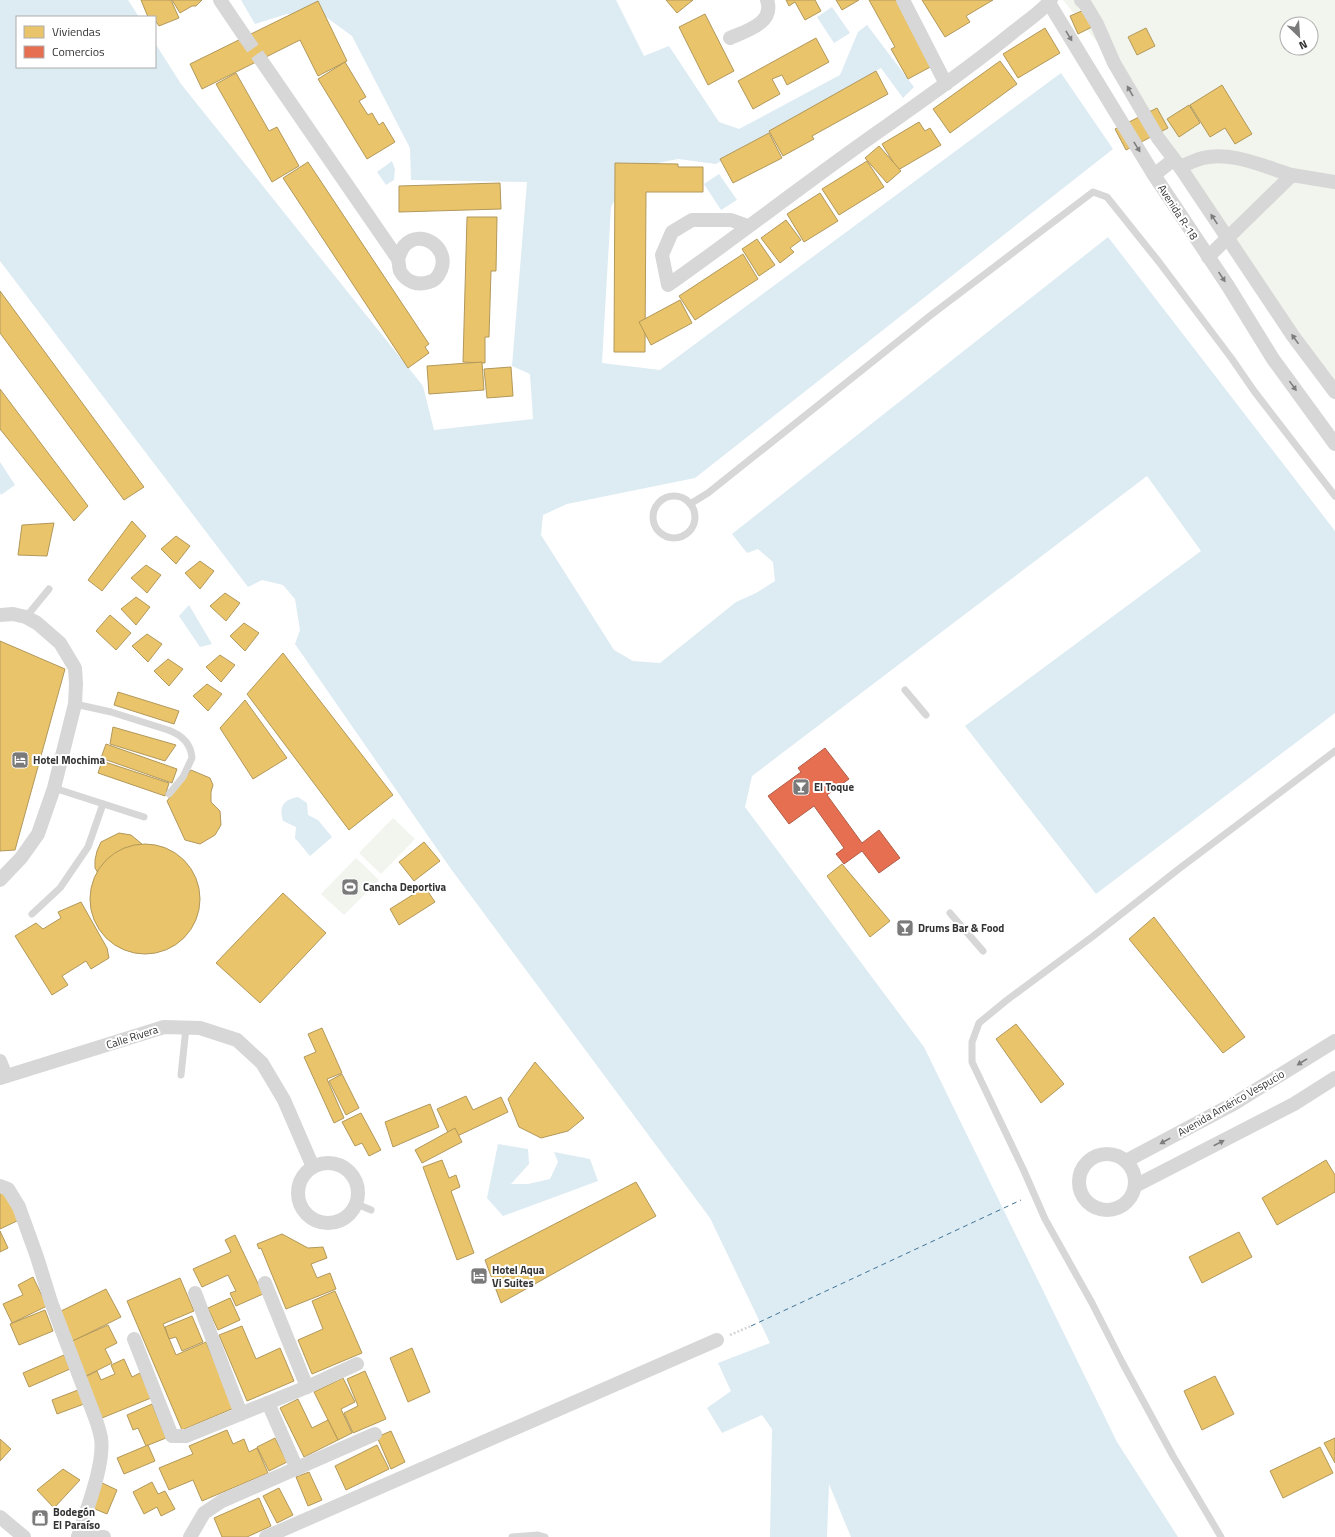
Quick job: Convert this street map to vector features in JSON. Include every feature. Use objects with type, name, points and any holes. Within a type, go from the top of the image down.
[{"type":"street","points":[[730,38],[754,27],[765,19],[769,11],[767,0]]},
{"type":"street","points":[[903,0],[946,84]]},
{"type":"street","points":[[1081,0],[1097,24],[1114,63],[1158,138],[1293,336],[1335,392]]},
{"type":"street","points":[[748,226],[731,220],[692,220],[672,232],[662,255],[668,285],[701,262],[819,173],[946,84],[1050,1],[1154,174]]},
{"type":"street","points":[[222,3],[244,35]]},
{"type":"street","points":[[261,60],[398,259]]},
{"type":"street","name":"Avenida R-18","points":[[1335,182],[1292,175],[1240,159],[1221,156],[1176,164],[1154,174],[1273,359],[1335,444]]},
{"type":"street","points":[[1208,257],[1292,175]]},
{"type":"street","points":[[0,616],[13,614],[26,617],[37,623],[60,643],[75,668],[76,684],[75,704],[54,788],[38,834],[21,858],[1,877]]},
{"type":"street","name":"Calle Rivera","points":[[3,1077],[164,1027],[200,1028],[237,1040],[262,1063],[284,1100],[313,1167]]},
{"type":"street","name":"Avenida Américo Vespucio","points":[[1126,1161],[1235,1103],[1335,1041]]},
{"type":"street","points":[[0,1061],[3,1077]]},
{"type":"street","points":[[1135,1186],[1294,1104],[1335,1078]]},
{"type":"street","points":[[1109,1154],[1118,1156],[1126,1161],[1132,1169],[1135,1177],[1135,1186],[1132,1195],[1126,1203],[1119,1208],[1110,1211],[1100,1210],[1085,1200],[1080,1192],[1078,1183],[1084,1165],[1091,1159],[1100,1155],[1109,1154]]},
{"type":"street","points":[[323,1163],[334,1163],[344,1167],[352,1174],[357,1183],[359,1194],[357,1204],[352,1212],[344,1219],[336,1223],[326,1224],[316,1222],[308,1217],[298,1200],[300,1181],[305,1173],[313,1167],[323,1163]]},
{"type":"street","points":[[0,1186],[8,1189],[19,1207],[51,1302],[96,1420],[101,1439],[100,1457],[78,1537],[104,1537]]},
{"type":"street","points":[[265,1282],[307,1387]]},
{"type":"street","points":[[195,1293],[241,1414]]},
{"type":"street","points":[[134,1339],[172,1436],[186,1436],[307,1387],[357,1364]]},
{"type":"street","points":[[266,1537],[717,1340]]},
{"type":"street","points":[[268,1403],[297,1469]]},
{"type":"street","points":[[190,1537],[204,1513],[222,1501],[375,1434]]},
{"type":"street","points":[[0,1516],[24,1537]]},
{"type":"lane","points":[[690,504],[708,493],[937,310],[1093,192],[1107,197],[1155,256],[1254,391],[1335,496]]},
{"type":"lane","points":[[678,497],[690,504],[695,516],[691,529],[687,534],[674,538],[668,537],[657,530],[653,516],[655,509],[664,499],[678,497]]},
{"type":"lane","points":[[26,617],[49,589]]},
{"type":"lane","points":[[905,690],[926,715]]},
{"type":"lane","points":[[75,704],[111,712],[177,733],[184,738],[190,746],[192,758],[183,777],[169,794]]},
{"type":"lane","points":[[1220,1537],[1173,1456],[1092,1303],[1045,1219],[972,1062],[972,1042],[979,1023],[1007,1000],[1092,938],[1180,868],[1335,752]]},
{"type":"lane","points":[[54,788],[144,817]]},
{"type":"lane","points":[[32,914],[60,888],[88,847],[103,804]]},
{"type":"lane","points":[[950,913],[983,951]]},
{"type":"lane","points":[[181,1075],[186,1028]]},
{"type":"lane","points":[[357,1204],[371,1210]]},
{"type":"lane","points":[[512,1537],[538,1534],[545,1537]]},
{"type":"path","points":[[717,1340],[752,1326]]},
{"type":"shaded area","points":[[0,0],[128,0],[138,16],[16,16],[16,68],[156,68],[156,45],[181,84],[423,386],[434,430],[533,419],[530,374],[512,366],[527,182],[411,180],[410,148],[352,36],[326,17],[287,14],[255,24],[241,0],[616,0],[644,56],[669,46],[719,122],[739,129],[840,75],[858,32],[867,25],[914,87],[903,98],[881,68],[716,164],[678,159],[658,163],[625,181],[611,207],[602,363],[660,370],[1061,73],[1113,149],[695,478],[567,504],[543,515],[541,535],[614,650],[633,661],[660,663],[736,602],[756,593],[775,581],[773,562],[758,549],[747,553],[732,534],[1108,237],[1335,531],[1335,713],[1096,894],[965,726],[1201,551],[1147,476],[752,776],[745,807],[924,1047],[1117,1442],[1178,1537],[851,1537],[829,1484],[827,1537],[770,1537],[772,1429],[762,1415],[722,1433],[707,1408],[731,1391],[718,1363],[770,1343],[710,1218],[451,869],[295,644],[300,630],[295,599],[283,585],[262,580],[248,587],[0,261]]},
{"type":"shaded area","points":[[1063,0],[1335,0],[1335,393],[1114,63]]},
{"type":"shaded area","points":[[832,7],[850,33],[834,43],[817,17]]},
{"type":"shaded area","points":[[392,161],[395,169],[394,180],[386,185],[377,172]]},
{"type":"shaded area","points":[[719,174],[737,200],[721,210],[704,184]]},
{"type":"shaded area","points":[[0,462],[15,485],[1,495],[0,493]]},
{"type":"shaded area","points":[[189,605],[212,644],[200,647],[179,616]]},
{"type":"shaded area","points":[[298,797],[307,803],[308,815],[318,820],[332,837],[310,856],[295,838],[296,827],[283,821],[283,804],[293,798]]},
{"type":"shaded area","name":"Cancha Deportiva","points":[[393,818],[415,839],[381,874],[359,853]]},
{"type":"shaded area","name":"Cancha Deportiva","points":[[356,858],[379,880],[344,915],[321,894]]},
{"type":"shaded area","points":[[498,1144],[528,1149],[529,1164],[511,1184],[528,1184],[550,1179],[558,1162],[554,1152],[590,1159],[598,1181],[503,1216],[487,1198]]},
{"type":"building: Viviendas","points":[[141,0],[171,0],[179,18],[159,26],[156,22],[156,16],[148,16]]},
{"type":"building: Viviendas","points":[[172,0],[202,0],[196,6],[192,6],[180,13]]},
{"type":"building: Viviendas","points":[[666,0],[693,0],[677,13]]},
{"type":"building: Viviendas","points":[[786,0],[815,0],[821,11],[805,20],[795,2],[789,6]]},
{"type":"building: Viviendas","points":[[836,0],[859,0],[842,10]]},
{"type":"building: Viviendas","points":[[869,0],[901,0],[936,64],[908,79],[891,49],[895,47]]},
{"type":"building: Viviendas","points":[[922,0],[993,0],[966,16],[970,22],[945,37]]},
{"type":"building: Viviendas","points":[[318,1],[347,61],[318,76],[300,40],[202,89],[190,64]]},
{"type":"building: Viviendas","points":[[1084,10],[1092,27],[1078,34],[1070,16]]},
{"type":"building: Viviendas","points":[[705,14],[734,71],[708,85],[679,27]]},
{"type":"building: Viviendas","points":[[1045,28],[1060,53],[1018,78],[1003,54]]},
{"type":"building: Viviendas","points":[[1146,28],[1155,46],[1137,55],[1128,37]]},
{"type":"building: Viviendas","points":[[816,38],[829,62],[787,85],[782,75],[772,79],[780,94],[753,109],[738,81]]},
{"type":"building: Viviendas","points":[[1000,61],[1017,84],[950,133],[933,109]]},
{"type":"building: Viviendas","points":[[345,62],[366,97],[359,101],[368,115],[372,113],[379,125],[383,122],[395,142],[367,159],[318,79]]},
{"type":"building: Viviendas","points":[[876,71],[888,94],[812,136],[814,139],[783,156],[769,131]]},
{"type":"building: Viviendas","points":[[236,73],[269,131],[277,127],[299,166],[272,182],[216,84]]},
{"type":"building: Viviendas","points":[[1222,85],[1252,134],[1235,144],[1225,128],[1210,137],[1190,105]]},
{"type":"building: Viviendas","points":[[1189,105],[1200,123],[1179,137],[1167,119]]},
{"type":"building: Viviendas","points":[[1157,108],[1168,128],[1126,150],[1115,129]]},
{"type":"building: Viviendas","points":[[919,122],[925,131],[930,128],[941,145],[898,170],[882,144]]},
{"type":"building: Viviendas","points":[[769,133],[782,158],[733,183],[720,159]]},
{"type":"building: Viviendas","points":[[879,146],[901,171],[887,183],[865,158]]},
{"type":"building: Viviendas","points":[[867,161],[884,187],[839,215],[822,189]]},
{"type":"building: Viviendas","points":[[308,162],[429,344],[425,347],[429,353],[408,368],[283,178]]},
{"type":"building: Viviendas","points":[[615,163],[678,164],[678,167],[703,167],[703,192],[646,192],[645,352],[614,352]]},
{"type":"building: Viviendas","points":[[500,183],[501,209],[399,212],[399,186]]},
{"type":"building: Viviendas","points":[[820,193],[838,221],[804,242],[787,214]]},
{"type":"building: Viviendas","points":[[467,217],[497,217],[496,271],[491,271],[489,337],[485,337],[485,363],[463,362]]},
{"type":"building: Viviendas","points":[[786,220],[801,240],[790,248],[794,252],[780,263],[761,238]]},
{"type":"building: Viviendas","points":[[757,239],[775,265],[759,276],[742,249]]},
{"type":"building: Viviendas","points":[[743,254],[758,279],[695,320],[679,296]]},
{"type":"building: Viviendas","points":[[0,291],[144,487],[124,500],[0,333]]},
{"type":"building: Viviendas","points":[[680,300],[692,323],[651,345],[639,322]]},
{"type":"building: Viviendas","points":[[482,362],[484,390],[429,394],[427,366]]},
{"type":"building: Viviendas","points":[[511,367],[513,396],[487,398],[484,369]]},
{"type":"building: Viviendas","points":[[0,389],[88,506],[74,521],[0,429]]},
{"type":"building: Viviendas","points":[[132,521],[146,536],[102,591],[88,580]]},
{"type":"building: Viviendas","points":[[54,523],[47,556],[18,555],[22,525]]},
{"type":"building: Viviendas","points":[[176,536],[190,546],[176,564],[161,549]]},
{"type":"building: Viviendas","points":[[200,561],[214,571],[200,589],[185,573]]},
{"type":"building: Viviendas","points":[[146,565],[161,575],[147,593],[131,578]]},
{"type":"building: Viviendas","points":[[225,593],[240,603],[226,621],[210,606]]},
{"type":"building: Viviendas","points":[[136,597],[150,607],[136,625],[121,609]]},
{"type":"building: Viviendas","points":[[110,615],[131,633],[116,650],[96,631]]},
{"type":"building: Viviendas","points":[[244,623],[259,633],[245,651],[230,636]]},
{"type":"building: Viviendas","points":[[147,634],[162,644],[148,662],[132,646]]},
{"type":"building: Viviendas","name":"Hotel Mochima","points":[[0,641],[65,669],[15,850],[0,851]]},
{"type":"building: Viviendas","points":[[283,653],[393,795],[349,830],[247,694]]},
{"type":"building: Viviendas","points":[[220,655],[235,665],[221,682],[206,667]]},
{"type":"building: Viviendas","points":[[168,659],[183,669],[169,686],[154,671]]},
{"type":"building: Viviendas","points":[[207,684],[222,694],[208,711],[193,696]]},
{"type":"building: Viviendas","points":[[118,692],[179,711],[174,724],[114,705]]},
{"type":"building: Viviendas","points":[[245,700],[287,758],[253,779],[220,728]]},
{"type":"building: Viviendas","points":[[113,727],[176,745],[165,761],[110,744]]},
{"type":"building: Viviendas","points":[[106,744],[177,769],[172,783],[101,758]]},
{"type":"building: Viviendas","points":[[102,761],[169,783],[165,796],[98,773]]},
{"type":"building: Viviendas","points":[[191,770],[210,778],[213,785],[211,802],[220,811],[221,825],[215,835],[200,844],[185,840],[167,801]]},
{"type":"building: Viviendas","points":[[119,833],[131,835],[142,844],[98,873],[95,868],[95,860],[101,842]]},
{"type":"building: Viviendas","points":[[424,842],[440,861],[414,881],[399,862]]},
{"type":"building: Viviendas","points":[[145,844],[166,848],[184,860],[196,878],[200,899],[196,920],[184,938],[166,950],[145,954],[124,950],[106,938],[94,920],[90,899],[94,878],[106,860],[124,848]]},
{"type":"building: Viviendas","points":[[842,864],[890,921],[870,937],[827,876]]},
{"type":"building: Viviendas","points":[[425,887],[435,902],[399,925],[390,909]]},
{"type":"building: Viviendas","points":[[283,893],[326,933],[260,1003],[216,963]]},
{"type":"building: Viviendas","points":[[81,902],[107,948],[109,958],[91,969],[86,961],[62,976],[68,985],[52,995],[15,936],[36,923],[43,929],[61,918],[58,912]]},
{"type":"building: Viviendas","points":[[1154,917],[1245,1037],[1223,1053],[1129,939]]},
{"type":"building: Viviendas","points":[[1016,1024],[1064,1084],[1041,1103],[996,1039]]},
{"type":"building: Viviendas","points":[[322,1028],[342,1073],[327,1079],[344,1118],[334,1123],[304,1057],[316,1052],[308,1034]]},
{"type":"building: Viviendas","points":[[535,1062],[584,1118],[568,1131],[541,1138],[519,1127],[508,1099]]},
{"type":"building: Viviendas","points":[[342,1074],[359,1108],[346,1115],[329,1081]]},
{"type":"building: Viviendas","points":[[466,1096],[473,1110],[501,1097],[508,1112],[451,1139],[437,1109]]},
{"type":"building: Viviendas","points":[[430,1104],[439,1127],[393,1147],[385,1122]]},
{"type":"building: Viviendas","points":[[361,1113],[381,1150],[369,1156],[362,1143],[355,1146],[342,1122]]},
{"type":"building: Viviendas","points":[[455,1128],[462,1142],[422,1163],[415,1150]]},
{"type":"building: Viviendas","points":[[442,1160],[449,1178],[456,1175],[460,1187],[451,1191],[474,1253],[457,1260],[423,1167]]},
{"type":"building: Viviendas","points":[[1326,1160],[1335,1175],[1335,1192],[1277,1225],[1262,1198]]},
{"type":"building: Viviendas","points":[[636,1182],[656,1216],[501,1303],[485,1260]]},
{"type":"building: Viviendas","points":[[4,1189],[19,1220],[0,1229],[0,1191]]},
{"type":"building: Viviendas","points":[[0,1231],[8,1248],[0,1252]]},
{"type":"building: Viviendas","points":[[1239,1232],[1252,1257],[1202,1283],[1189,1257]]},
{"type":"building: Viviendas","points":[[282,1234],[308,1248],[323,1247],[327,1258],[311,1264],[317,1278],[330,1273],[336,1289],[286,1309],[261,1248],[259,1249],[257,1244]]},
{"type":"building: Viviendas","points":[[235,1235],[263,1294],[236,1306],[230,1293],[236,1291],[228,1275],[202,1287],[193,1269],[231,1252],[225,1240]]},
{"type":"building: Viviendas","points":[[33,1277],[47,1306],[12,1323],[3,1304],[23,1295],[18,1285]]},
{"type":"building: Viviendas","points":[[180,1278],[194,1311],[163,1324],[176,1355],[206,1342],[234,1408],[182,1430],[127,1301]]},
{"type":"building: Viviendas","points":[[106,1289],[121,1317],[71,1342],[57,1313]]},
{"type":"building: Viviendas","points":[[335,1291],[362,1353],[312,1374],[298,1340],[323,1329],[312,1301]]},
{"type":"building: Viviendas","points":[[230,1298],[240,1320],[218,1330],[208,1308]]},
{"type":"building: Viviendas","points":[[45,1310],[53,1331],[19,1345],[10,1324]]},
{"type":"building: Viviendas","points":[[192,1316],[203,1342],[182,1351],[176,1337],[169,1339],[165,1327]]},
{"type":"building: Viviendas","points":[[108,1325],[117,1343],[105,1349],[112,1363],[86,1376],[70,1342]]},
{"type":"building: Viviendas","points":[[242,1326],[256,1359],[280,1348],[294,1381],[247,1401],[219,1335]]},
{"type":"building: Viviendas","points":[[412,1348],[430,1392],[408,1402],[390,1358]]},
{"type":"building: Viviendas","points":[[64,1355],[70,1369],[29,1387],[23,1373]]},
{"type":"building: Viviendas","points":[[124,1359],[132,1377],[140,1373],[151,1398],[102,1418],[85,1377],[97,1371],[101,1380],[115,1374],[111,1365]]},
{"type":"building: Viviendas","points":[[365,1371],[386,1419],[353,1433],[344,1413],[358,1406],[347,1379]]},
{"type":"building: Viviendas","points":[[1215,1376],[1234,1414],[1202,1430],[1184,1391]]},
{"type":"building: Viviendas","points":[[343,1378],[355,1402],[341,1409],[352,1433],[338,1440],[314,1392]]},
{"type":"building: Viviendas","points":[[78,1390],[84,1404],[57,1414],[52,1400]]},
{"type":"building: Viviendas","points":[[298,1399],[312,1428],[328,1420],[338,1440],[304,1457],[280,1408]]},
{"type":"building: Viviendas","points":[[152,1404],[166,1438],[146,1446],[138,1428],[133,1430],[127,1415]]},
{"type":"building: Viviendas","points":[[227,1430],[233,1444],[244,1439],[249,1452],[257,1448],[268,1473],[202,1501],[193,1480],[169,1490],[159,1468],[193,1454],[189,1446]]},
{"type":"building: Viviendas","points":[[391,1431],[405,1462],[391,1469],[377,1437]]},
{"type":"building: Viviendas","points":[[275,1438],[287,1462],[269,1471],[257,1447]]},
{"type":"building: Viviendas","points":[[1335,1438],[1335,1463],[1324,1443]]},
{"type":"building: Viviendas","points":[[0,1439],[11,1449],[0,1461]]},
{"type":"building: Viviendas","points":[[148,1445],[155,1461],[124,1474],[117,1458]]},
{"type":"building: Viviendas","points":[[377,1445],[389,1469],[346,1490],[335,1466]]},
{"type":"building: Viviendas","points":[[1320,1447],[1333,1473],[1283,1498],[1270,1471]]},
{"type":"building: Viviendas","points":[[63,1469],[80,1480],[54,1508],[37,1490]]},
{"type":"building: Viviendas","points":[[309,1472],[322,1500],[308,1506],[296,1477]]},
{"type":"building: Viviendas","points":[[100,1482],[117,1490],[107,1514],[90,1507]]},
{"type":"building: Viviendas","points":[[152,1482],[158,1494],[165,1491],[175,1509],[161,1516],[157,1507],[144,1514],[133,1492]]},
{"type":"building: Viviendas","points":[[279,1488],[293,1515],[277,1523],[263,1496]]},
{"type":"building: Viviendas","points":[[259,1498],[271,1526],[247,1537],[222,1537],[214,1518]]},
{"type":"building: Comercios","points":[[825,748],[849,779],[827,795],[862,843],[879,830],[900,858],[879,873],[862,851],[844,864],[836,854],[844,848],[814,806],[789,824],[768,796],[801,772],[798,768]]},
{"type":"ferry route","points":[[751,1326],[1021,1200]]},
{"type":"tunnel","points":[[245,37],[261,60]]},
{"type":"place","name":"Hotel Mochima","points":[[20,760]]},
{"type":"place","name":"El Toque","points":[[801,787]]},
{"type":"place","name":"Cancha Deportiva","points":[[350,887]]},
{"type":"place","name":"Drums Bar & Food","points":[[905,928]]},
{"type":"place","name":"Hotel Aqua Vi Suites","points":[[479,1276]]},
{"type":"place","name":"Bodegón El Paraíso","points":[[40,1518]]}]
